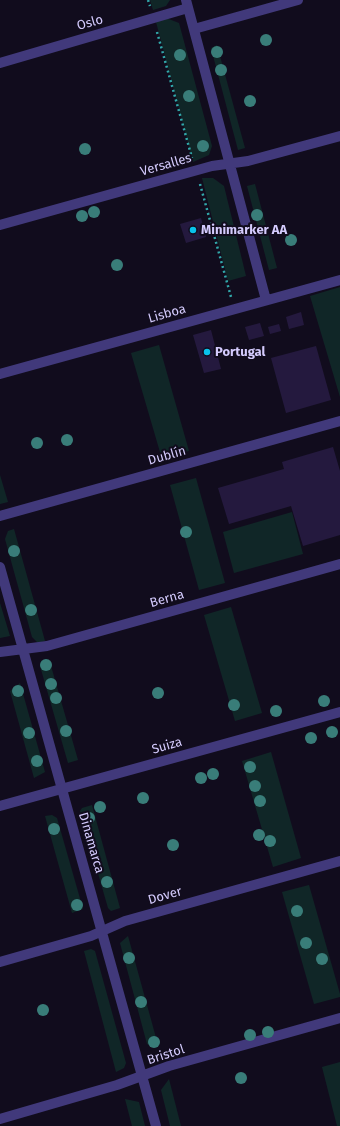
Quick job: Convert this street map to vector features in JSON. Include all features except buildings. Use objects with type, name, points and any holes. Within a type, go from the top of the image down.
[{"type":"street","points":[[194,29],[298,0]]},
{"type":"street","name":"Oslo","points":[[0,63],[153,18],[187,4]]},
{"type":"street","points":[[187,4],[266,300]]},
{"type":"street","name":"Versalles","points":[[0,225],[212,166],[248,161],[340,136]]},
{"type":"street","name":"Lisboa","points":[[0,374],[340,280]]},
{"type":"street","name":"Dublín","points":[[0,516],[340,421]]},
{"type":"street","name":"Berna","points":[[0,652],[47,646],[340,564]]},
{"type":"street","name":"Dinamarca","points":[[0,567],[156,1126]]},
{"type":"street","name":"Suiza","points":[[0,806],[340,712]]},
{"type":"street","name":"Dover","points":[[0,962],[91,936],[125,921],[340,861]]},
{"type":"street","name":"Bristol","points":[[0,1119],[117,1085],[169,1066],[340,1018]]},
{"type":"path","points":[[148,0],[234,309]]},
{"type":"green space","points":[[150,0],[170,0],[166,6],[153,10]]},
{"type":"green space","points":[[166,18],[179,23],[212,146],[209,155],[193,162],[156,22]]},
{"type":"green space","points":[[217,45],[245,148],[238,150],[211,48]]},
{"type":"green space","points":[[202,178],[213,178],[224,186],[246,276],[228,281]]},
{"type":"green space","points":[[255,184],[277,268],[269,270],[247,186]]},
{"type":"green space","points":[[340,287],[340,397],[310,296]]},
{"type":"green space","points":[[159,345],[189,451],[162,459],[131,353]]},
{"type":"green space","points":[[0,475],[8,502],[0,504]]},
{"type":"green space","points":[[196,478],[225,583],[199,590],[170,485]]},
{"type":"green space","points":[[292,512],[303,554],[234,573],[223,532]]},
{"type":"green space","points":[[14,529],[45,641],[38,643],[32,637],[5,539],[8,531]]},
{"type":"green space","points":[[0,603],[10,636],[0,638]]},
{"type":"green space","points":[[231,607],[262,713],[235,721],[204,615]]},
{"type":"green space","points":[[49,659],[78,760],[68,763],[40,666]]},
{"type":"green space","points":[[20,683],[45,772],[34,778],[10,691]]},
{"type":"green space","points":[[271,752],[301,858],[273,867],[242,761]]},
{"type":"green space","points":[[92,805],[120,908],[111,911],[108,908],[80,811],[82,808]]},
{"type":"green space","points":[[52,815],[57,818],[83,909],[72,913],[45,816]]},
{"type":"green space","points":[[309,885],[340,994],[340,997],[314,1004],[282,892]]},
{"type":"green space","points":[[128,936],[158,1045],[152,1046],[147,1044],[120,943]]},
{"type":"green space","points":[[91,949],[95,951],[126,1063],[124,1068],[116,1072],[84,951]]},
{"type":"green space","points":[[340,1062],[340,1126],[337,1126],[322,1067]]},
{"type":"green space","points":[[169,1079],[181,1126],[170,1126],[161,1090]]},
{"type":"green space","points":[[125,1099],[139,1102],[145,1126],[132,1126]]},
{"type":"place","name":"Minimarker AA","points":[[193,230]]},
{"type":"place","name":"Portugal","points":[[207,352]]}]
